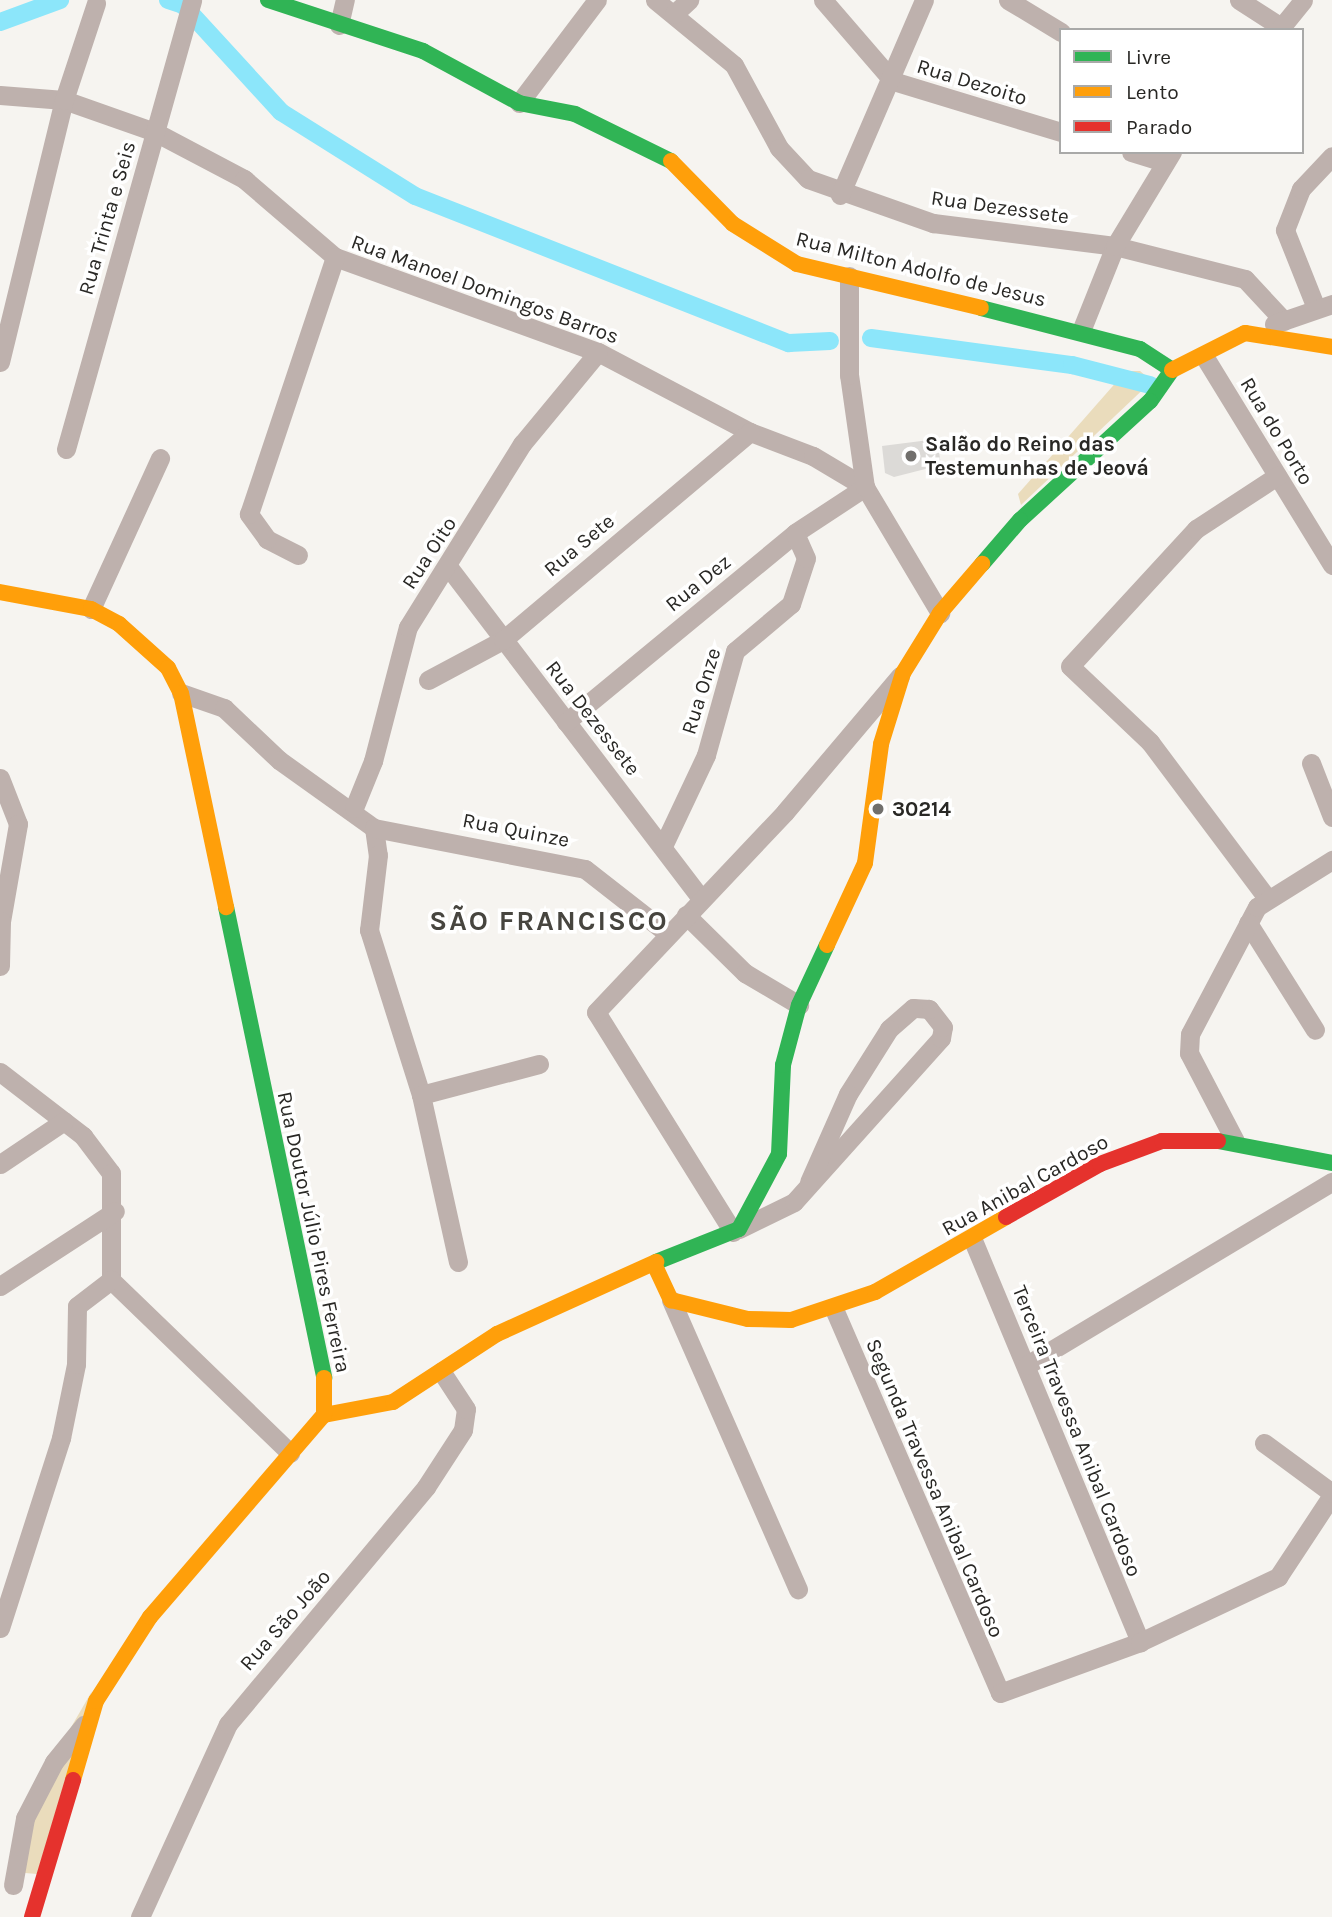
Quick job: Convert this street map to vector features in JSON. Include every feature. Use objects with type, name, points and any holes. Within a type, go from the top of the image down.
[{"type":"street","name":"Rua Milton Adolfo de Jesus","points":[[268,0],[423,51],[519,103],[575,114],[640,141],[671,161],[767,250],[849,276],[1082,331],[1140,349],[1172,370]]},
{"type":"street","points":[[338,25],[345,0]]},
{"type":"street","points":[[519,103],[597,0]]},
{"type":"street","name":"Rua Dezessete","points":[[655,0],[744,76],[792,165],[839,195],[933,223],[1115,246],[1245,279],[1284,321]]},
{"type":"street","points":[[674,14],[689,0]]},
{"type":"street","name":"Rua Dezoito","points":[[822,0],[893,81],[1059,131]]},
{"type":"street","points":[[839,195],[893,81],[924,0]]},
{"type":"street","points":[[1008,0],[1059,32]]},
{"type":"street","points":[[1239,0],[1279,28]]},
{"type":"street","points":[[1281,28],[1303,0]]},
{"type":"street","points":[[0,362],[64,100],[96,3]]},
{"type":"street","name":"Rua Trinta e Seis","points":[[66,449],[189,8]]},
{"type":"street","name":"Rua Manoel Domingos Barros","points":[[0,95],[64,100],[155,132],[244,179],[335,257],[598,352],[750,432],[813,456],[865,487],[940,613]]},
{"type":"street","points":[[1082,331],[1115,246],[1167,157],[1145,154]]},
{"type":"street","points":[[736,1230],[596,1012],[700,897],[785,812],[903,673],[940,613],[1068,470],[1123,426],[1161,390],[1172,370],[1205,356],[1245,333],[1324,306],[1285,230],[1297,196],[1332,156]]},
{"type":"street","points":[[298,555],[267,539],[249,513],[335,257]]},
{"type":"street","points":[[849,276],[849,375],[865,487]]},
{"type":"street","points":[[1245,333],[1332,348]]},
{"type":"street","name":"Rua Oito","points":[[354,808],[373,761],[408,627],[450,569],[522,444],[598,352]]},
{"type":"street","name":"Rua do Porto","points":[[1205,356],[1332,565]]},
{"type":"street","name":"Rua Sete","points":[[428,680],[503,640],[750,432]]},
{"type":"street","points":[[91,609],[160,458]]},
{"type":"street","points":[[1266,898],[1150,742],[1070,666],[1196,529],[1277,476]]},
{"type":"street","name":"Rua Dez","points":[[566,722],[795,533],[865,487]]},
{"type":"street","name":"Rua Onze","points":[[664,844],[706,755],[735,651],[791,604],[806,558],[795,533]]},
{"type":"street","name":"Rua Dezessete","points":[[450,569],[566,722],[664,844],[700,897]]},
{"type":"street","name":"Rua Doutor Júlio Pires Ferreira","points":[[1,593],[91,609],[146,645],[181,693],[326,1387],[324,1415]]},
{"type":"street","points":[[736,1230],[779,1154],[783,1065],[799,1005],[865,863],[881,744],[903,673]]},
{"type":"street","points":[[181,693],[220,705],[279,760],[354,808],[374,828],[378,855],[369,930],[421,1094],[458,1262]]},
{"type":"street","points":[[1311,763],[1332,817]]},
{"type":"street","points":[[0,778],[18,824],[1,921],[0,966]]},
{"type":"street","name":"Rua Quinze","points":[[374,828],[585,869],[667,933]]},
{"type":"street","points":[[1235,1140],[1188,1044],[1248,923],[1266,898],[1332,860]]},
{"type":"street","points":[[686,915],[745,972],[799,1005]]},
{"type":"street","points":[[1248,923],[1314,1030]]},
{"type":"street","points":[[40,1892],[6,1883],[25,1818],[54,1762],[87,1721],[150,1617],[324,1415],[394,1402],[441,1371],[583,1290],[655,1266],[783,1210],[809,1182],[941,1038],[943,1027],[929,1009],[913,1008],[889,1029],[848,1094],[809,1182]]},
{"type":"street","points":[[421,1094],[539,1065]]},
{"type":"street","points":[[0,1072],[64,1121],[111,1173],[115,1211],[111,1280],[77,1306],[76,1364],[61,1438],[0,1628]]},
{"type":"street","points":[[0,1164],[64,1121]]},
{"type":"street","name":"Rua Anibal Cardoso","points":[[671,1300],[769,1322],[834,1309],[943,1254],[1128,1154],[1194,1136],[1235,1140],[1332,1163]]},
{"type":"street","points":[[1027,1365],[1332,1182]]},
{"type":"street","points":[[0,1286],[115,1211]]},
{"type":"street","name":"Terceira Travessa Anibal Cardoso","points":[[972,1238],[1140,1642]]},
{"type":"street","points":[[655,1266],[799,1589]]},
{"type":"street","points":[[111,1280],[290,1453]]},
{"type":"street","name":"Segunda Travessa Anibal Cardoso","points":[[834,1309],[993,1685],[1007,1693],[1140,1642]]},
{"type":"street","name":"Rua São João","points":[[140,1917],[229,1724],[426,1487],[463,1430],[466,1409],[441,1371]]},
{"type":"street","points":[[1140,1642],[1278,1577],[1332,1494],[1264,1444]]},
{"type":"street","points":[[32,1917],[87,1721]]},
{"type":"shaded area","points":[[1126,371],[1140,371],[1152,381],[1021,505],[1018,494]]},
{"type":"shaded area","points":[[92,1691],[37,1874],[13,1872],[21,1814]]},
{"type":"building","name":"Salão do Reino das Testemunhas de Jeová","points":[[937,439],[941,465],[894,477],[885,473],[882,446]]},
{"type":"waterway","points":[[0,22],[60,0]]},
{"type":"waterway","points":[[168,0],[183,5],[281,112],[415,196],[789,343],[830,341]]},
{"type":"waterway","points":[[871,338],[1072,365],[1150,385]]},
{"type":"traffic: fast","points":[[268,0],[423,51],[519,103],[575,114],[671,161]]},
{"type":"traffic: fast","points":[[981,308],[1140,349],[1172,370],[1150,401],[1020,520],[982,564]]},
{"type":"traffic: fast","points":[[226,907],[324,1378]]},
{"type":"traffic: fast","points":[[656,1262],[739,1229],[779,1154],[783,1065],[799,1005],[827,945]]},
{"type":"traffic: fast","points":[[1218,1141],[1332,1163]]},
{"type":"traffic: slow","points":[[671,161],[733,224],[797,264],[981,308]]},
{"type":"traffic: slow","points":[[1172,370],[1245,333],[1332,347]]},
{"type":"traffic: slow","points":[[827,945],[865,863],[881,744],[903,673],[940,613],[982,564]]},
{"type":"traffic: slow","points":[[0,592],[91,609],[119,624],[168,668],[181,693],[226,907]]},
{"type":"traffic: slow","points":[[655,1266],[671,1300],[748,1319],[791,1320],[875,1292],[1006,1217]]},
{"type":"traffic: slow","points":[[324,1415],[393,1402],[497,1334],[656,1262]]},
{"type":"traffic: slow","points":[[73,1780],[96,1701],[150,1617],[324,1415],[324,1378]]},
{"type":"traffic: jam","points":[[1006,1217],[1100,1164],[1162,1141],[1218,1141]]},
{"type":"traffic: jam","points":[[32,1917],[73,1780]]},
{"type":"place","name":"Salão do Reino das Testemunhas de Jeová","points":[[911,456]]},
{"type":"place","name":"30214","points":[[878,809]]},
{"type":"district","name":"SÃO FRANCISCO","points":[[549,921]]}]
